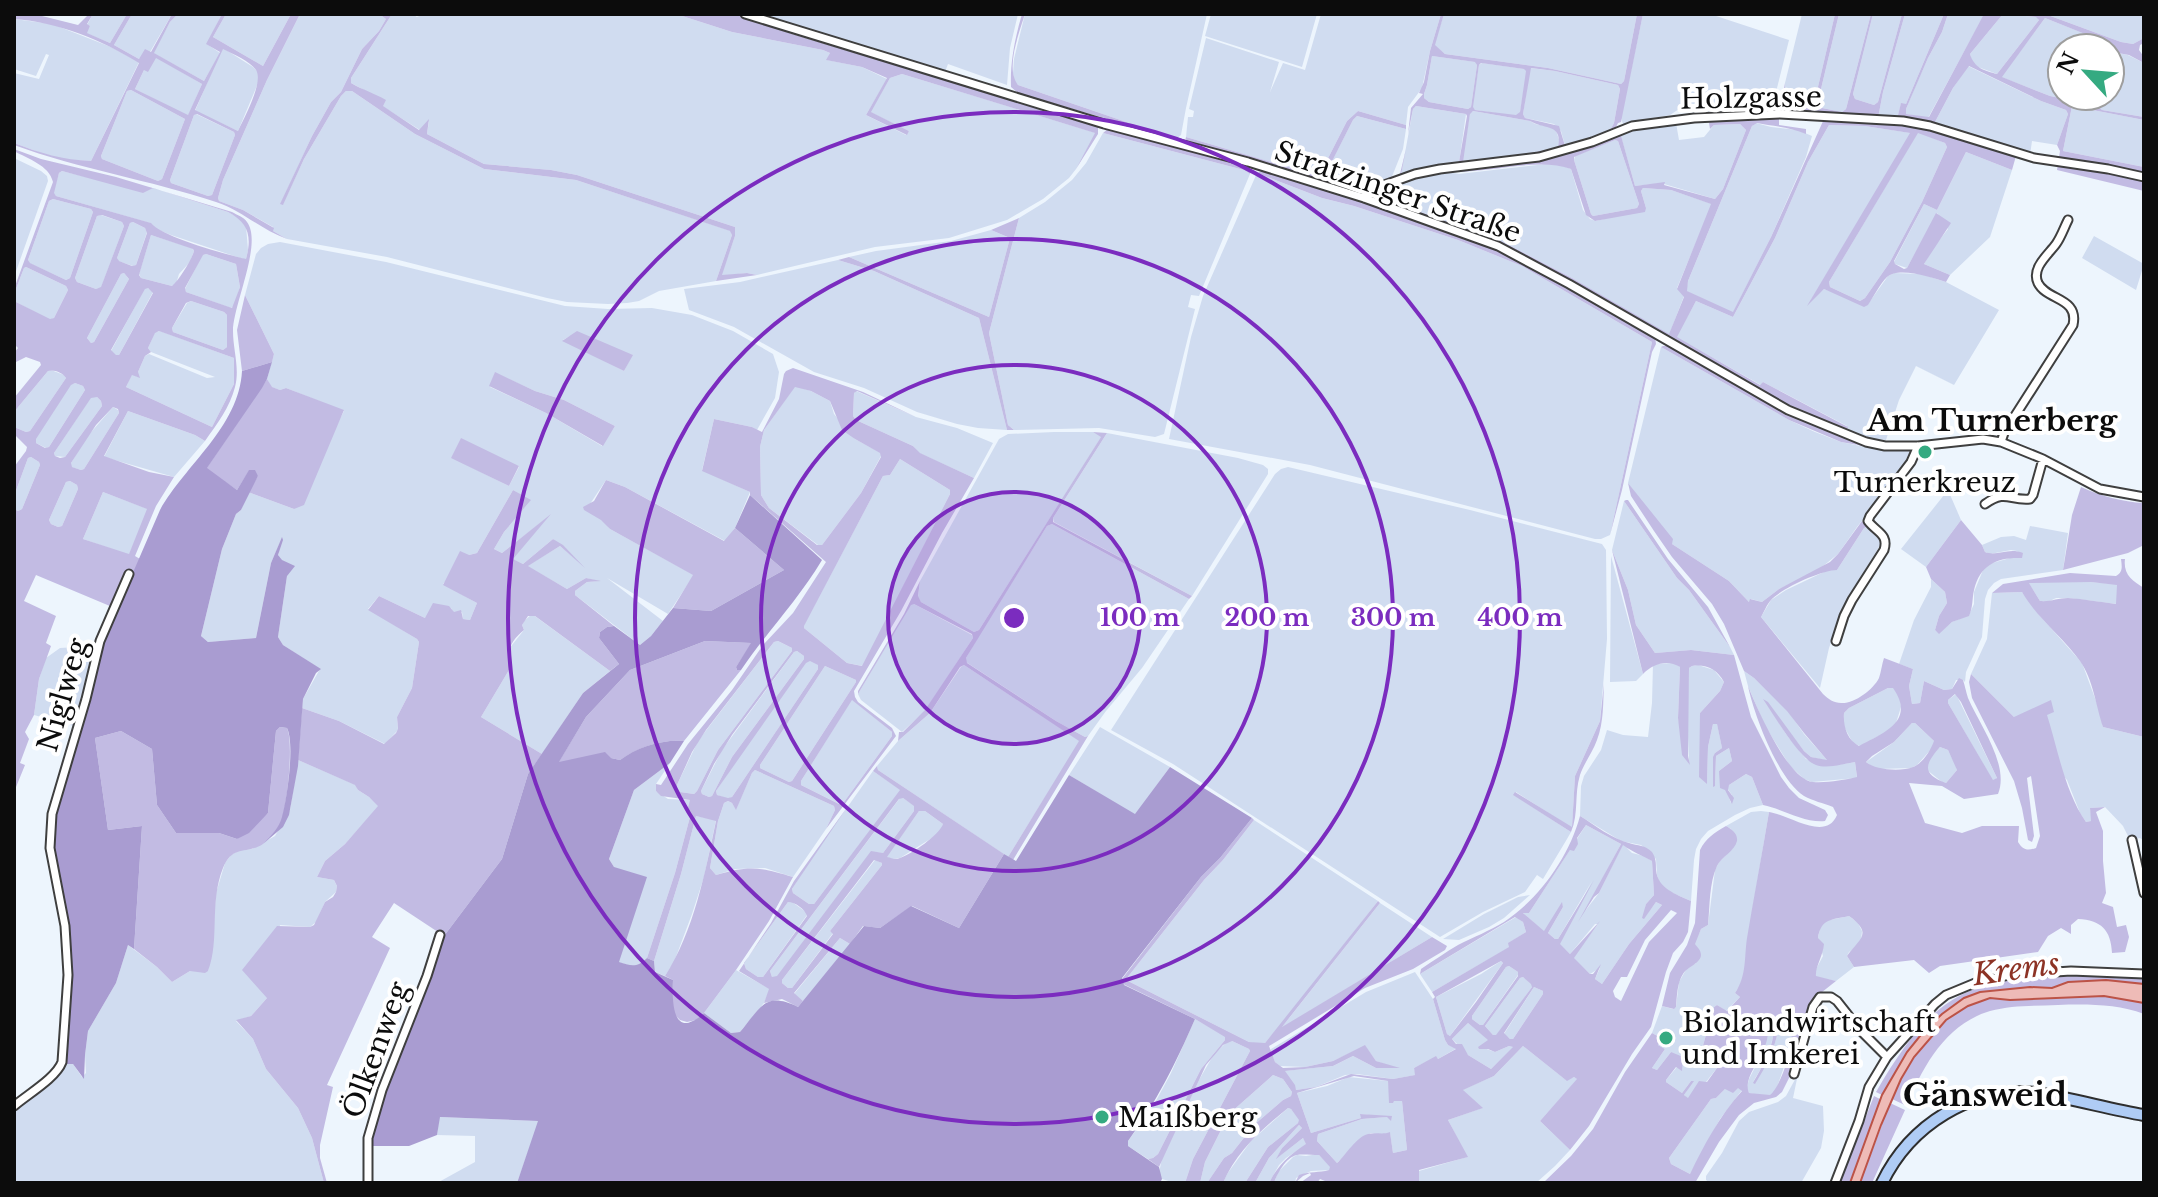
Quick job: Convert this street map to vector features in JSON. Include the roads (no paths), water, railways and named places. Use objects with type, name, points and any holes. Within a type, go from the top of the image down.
[{"type":"main road","points":[[1882,1183],[1898,1155],[1922,1129],[1947,1112],[1978,1099],[1999,1094],[2037,1093],[2144,1115]]},
{"type":"street","name":"Stratzinger Straße","points":[[745,14],[1104,124],[1248,162],[1364,198],[1486,242],[1525,260],[1788,410],[1866,442],[1885,446],[1983,439],[2001,442],[2043,459],[2100,489],[2144,497]]},
{"type":"street","name":"Holzgasse","points":[[1364,198],[1376,188],[1415,174],[1564,152],[1632,126],[1712,117],[1780,114],[1903,121],[1930,126],[2034,158],[2144,177]]},
{"type":"street","points":[[2001,442],[2073,325],[2071,308],[2041,288],[2036,272],[2058,241],[2068,220]]},
{"type":"street","points":[[1836,641],[1844,616],[1887,542],[1868,521],[1870,516],[1911,462],[1918,446]]},
{"type":"street","points":[[1985,504],[1995,497],[2009,495],[2021,500],[2030,499],[2043,459]]},
{"type":"street","name":"Niglweg","points":[[14,1106],[60,1068],[68,975],[65,926],[50,848],[52,814],[100,641],[129,574]]},
{"type":"street","points":[[2132,840],[2144,893]]},
{"type":"street","name":"Ölkenweg","points":[[368,1183],[368,1138],[382,1090],[440,935]]},
{"type":"street","points":[[1835,1183],[1869,1087],[1887,1057],[1935,1004],[1958,988],[2009,975],[2038,972],[2144,974]]},
{"type":"street","points":[[1794,1074],[1815,1001],[1820,997],[1837,1001],[1887,1057]]},
{"type":"place","name":"Turnerkreuz","points":[[1925,452]]},
{"type":"place","name":"Biolandwirtschaft und Imkerei","points":[[1666,1038]]},
{"type":"place","name":"Maißberg","points":[[1102,1117]]},
{"type":"district","name":"Am Turnerberg","points":[[1992,420]]},
{"type":"district","name":"Gänsweid","points":[[1985,1095]]},
{"type":"water label","name":"Krems","points":[[2016,969]]}]
